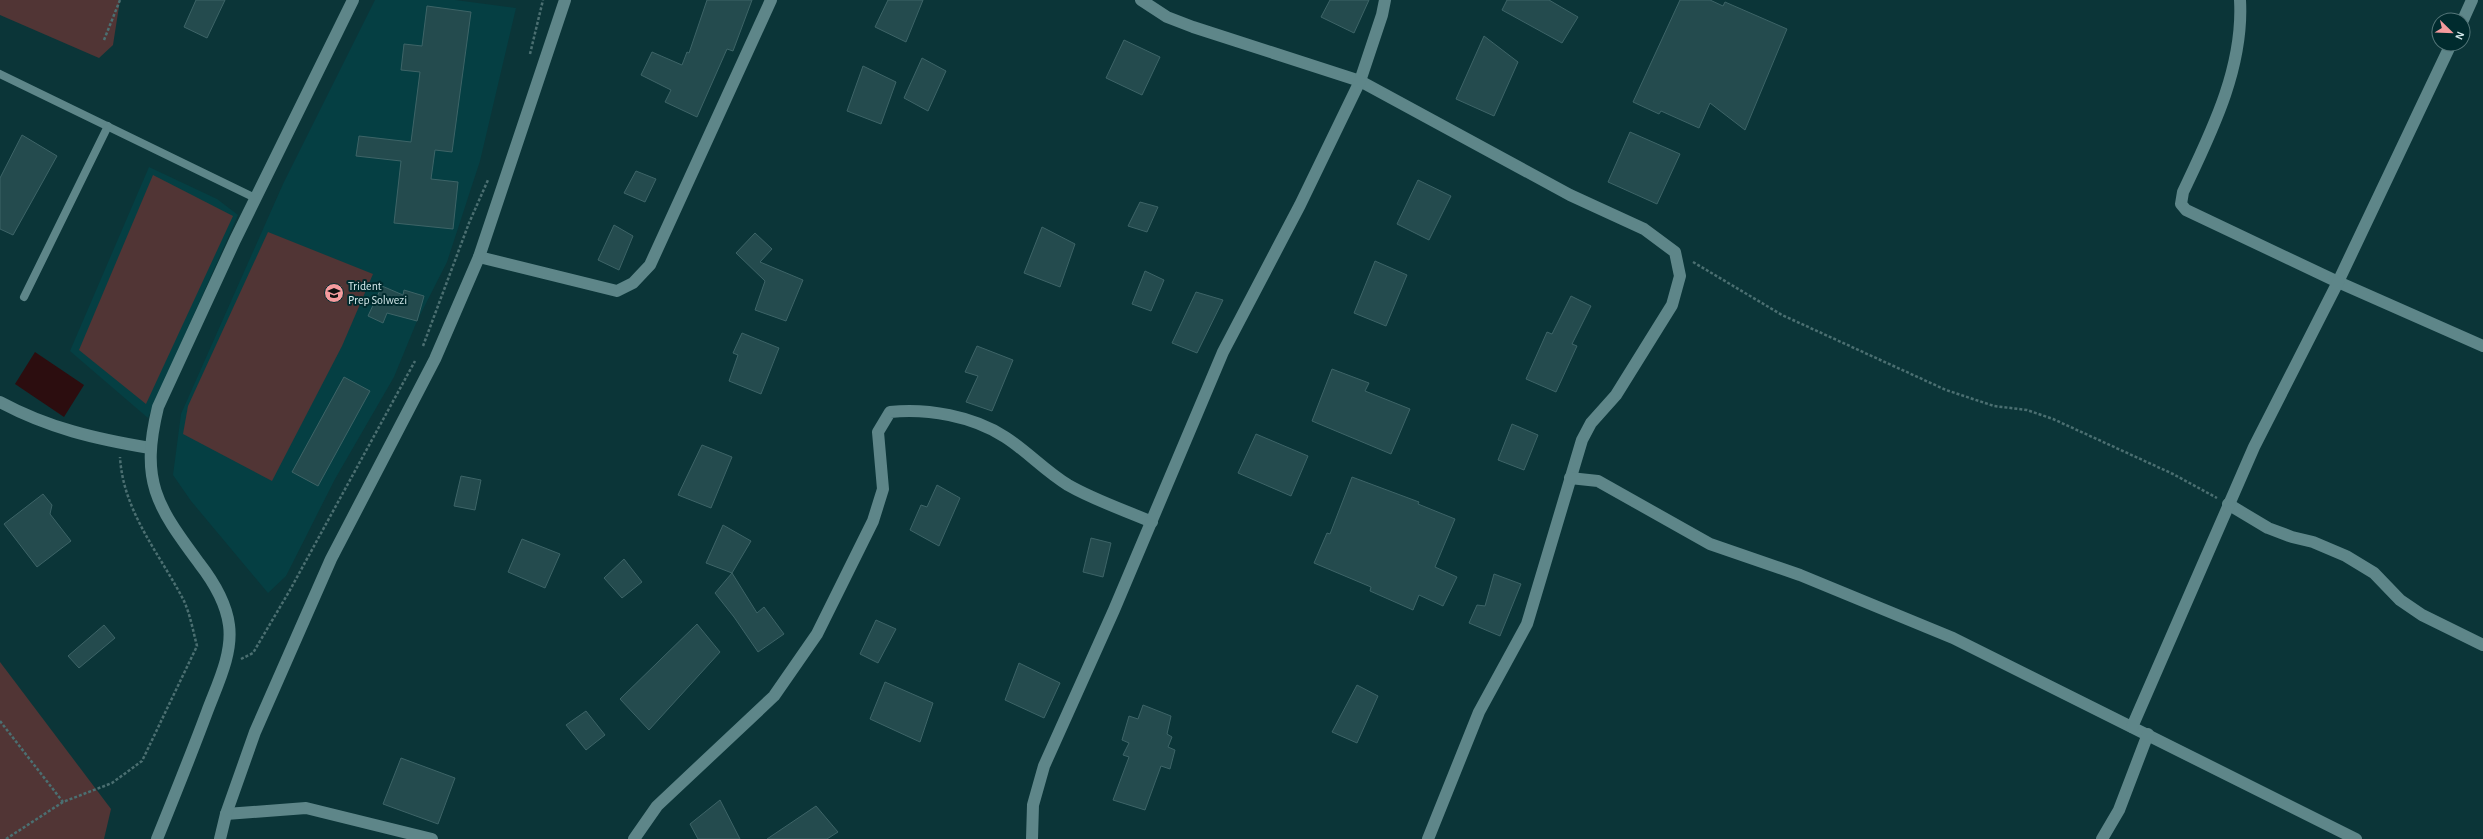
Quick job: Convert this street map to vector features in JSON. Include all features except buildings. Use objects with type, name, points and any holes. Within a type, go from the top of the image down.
[{"type":"street","points":[[157,839],[200,736],[224,669],[229,642],[229,626],[225,606],[208,575],[168,522],[154,493],[150,448],[158,407],[255,198],[353,0]]},
{"type":"street","points":[[220,839],[226,814],[255,732],[331,559],[435,359],[479,258],[565,0]]},
{"type":"street","points":[[479,258],[617,291],[633,283],[650,265],[771,0]]},
{"type":"street","points":[[1141,0],[1167,17],[1192,27],[1360,81],[1570,195],[1644,229],[1675,252],[1680,276],[1672,305],[1616,395],[1591,423],[1582,440],[1527,624],[1479,712],[1428,839]]},
{"type":"street","points":[[1032,839],[1033,805],[1044,766],[1152,522],[1223,352],[1300,205],[1360,81],[1382,15],[1385,0]]},
{"type":"street","points":[[2240,0],[2241,12],[2236,49],[2226,93],[2215,125],[2183,192],[2181,204],[2186,210],[2338,282],[2483,346]]},
{"type":"street","points":[[2467,12],[2472,0]]},
{"type":"street","points":[[2132,727],[2254,447],[2338,282],[2447,52]]},
{"type":"street","points":[[0,402],[27,416],[88,437],[150,448]]},
{"type":"street","points":[[634,839],[656,806],[774,696],[817,634],[873,521],[883,489],[878,432],[890,412],[914,410],[974,422],[1004,437],[1036,463],[1068,485],[1152,522]]},
{"type":"street","points":[[1570,478],[1598,482],[1710,544],[1787,570],[1953,638],[2356,839]]},
{"type":"street","points":[[2228,504],[2268,528],[2292,538],[2313,542],[2346,556],[2374,573],[2400,600],[2422,615],[2483,645]]},
{"type":"street","points":[[2102,839],[2119,810],[2148,734]]},
{"type":"street","points":[[226,814],[306,808],[432,839]]},
{"type":"lane","points":[[0,74],[255,198]]},
{"type":"lane","points":[[24,297],[108,126]]},
{"type":"path","points":[[104,40],[120,0]]},
{"type":"path","points":[[528,62],[543,0]]},
{"type":"path","points":[[421,350],[469,223],[490,173]]},
{"type":"path","points":[[1675,252],[1782,315],[1946,390],[1994,406],[2028,410],[2053,419],[2173,474],[2228,504]]},
{"type":"path","points":[[224,669],[252,653],[294,583],[418,356]]},
{"type":"path","points":[[6,839],[63,802],[112,783],[142,761],[197,646],[184,601],[137,520],[124,483],[120,458],[122,443]]},
{"type":"path","points":[[0,722],[63,802]]},
{"type":"shaded area","points":[[0,0],[120,0],[113,45],[99,58],[0,15]]},
{"type":"shaded area","name":"Trident Prep Solwezi","points":[[375,0],[455,0],[516,8],[480,161],[447,262],[417,321],[394,377],[335,479],[286,576],[268,593],[191,501],[173,475],[181,414],[283,184]]},
{"type":"shaded area","points":[[149,167],[217,199],[238,215],[148,418],[70,351]]},
{"type":"shaded area","points":[[153,175],[233,216],[146,404],[79,350]]},
{"type":"shaded area","points":[[268,232],[373,274],[342,346],[272,481],[183,434],[188,406]]},
{"type":"shaded area","points":[[35,352],[84,385],[64,417],[15,384]]},
{"type":"shaded area","points":[[0,662],[111,809],[104,839],[0,839]]},
{"type":"place","name":"Trident Prep Solwezi","points":[[334,293]]}]
